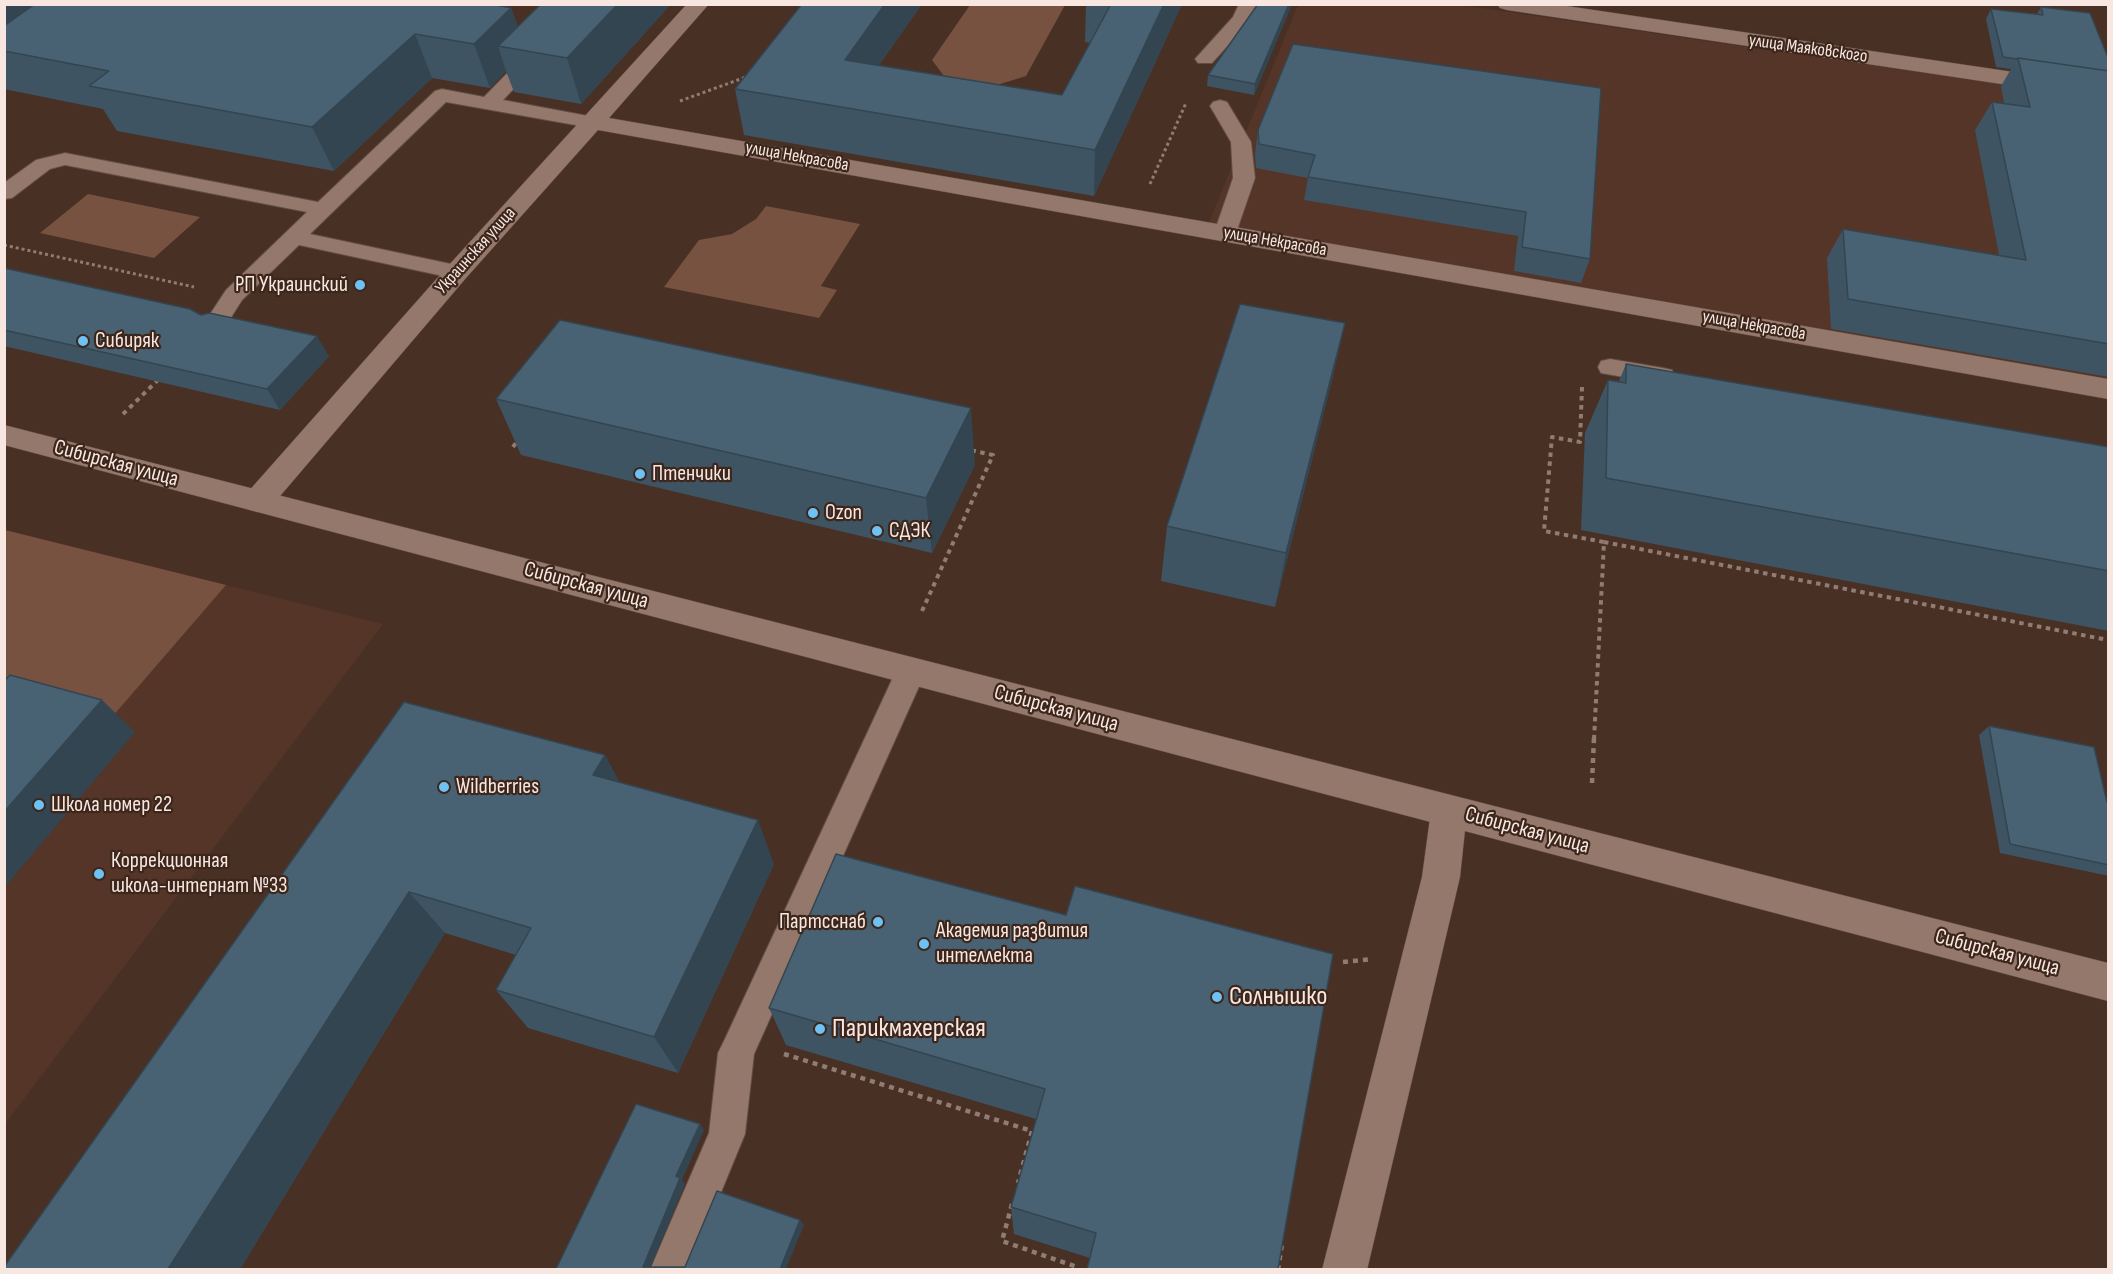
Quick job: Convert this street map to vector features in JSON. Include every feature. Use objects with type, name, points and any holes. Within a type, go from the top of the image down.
[{"type":"street","name":"Украинская улица","points":[[258,501],[457,272],[604,124],[699,4]]},
{"type":"street","name":"улица Маяковского","points":[[1507,4],[2109,93]]},
{"type":"street","name":"улица Некрасова","points":[[604,124],[2109,389]]},
{"type":"street","name":"Сибирская улица","points":[[4,435],[2109,982]]},
{"type":"street","points":[[1344,1269],[1441,878],[1449,811]]},
{"type":"lane","points":[[1205,59],[1241,20],[1248,4]]},
{"type":"lane","points":[[489,103],[548,43],[524,39]]},
{"type":"lane","name":"улица Некрасова","points":[[323,208],[442,95],[604,124]]},
{"type":"lane","points":[[1220,106],[1241,142],[1244,178],[1225,233]]},
{"type":"lane","points":[[4,193],[43,164],[65,159],[323,208]]},
{"type":"lane","points":[[215,325],[234,296],[323,208]]},
{"type":"lane","points":[[294,237],[457,272]]},
{"type":"lane","points":[[1610,367],[1691,381]]},
{"type":"lane","points":[[669,1269],[727,1134],[736,1053],[911,671]]},
{"type":"path","points":[[1135,217],[1205,59]]},
{"type":"path","points":[[604,124],[754,74]]},
{"type":"path","points":[[4,245],[234,296]]},
{"type":"path","points":[[1582,386],[1580,442],[1552,436],[1545,531],[2109,640]]},
{"type":"path","points":[[123,414],[135,402]]},
{"type":"path","points":[[513,447],[519,438]]},
{"type":"path","points":[[922,611],[993,455],[969,450]]},
{"type":"path","points":[[1592,783],[1604,542]]},
{"type":"path","points":[[774,1051],[1032,1131],[1017,1186]]},
{"type":"path","points":[[1014,1197],[1002,1241],[1077,1267],[1077,1269]]},
{"type":"path","points":[[1278,1269],[1284,1234]]},
{"type":"shaded area","points":[[970,5],[1065,5],[1026,76],[997,85],[944,76],[932,60]]},
{"type":"shaded area","points":[[1298,5],[1461,5],[2108,100],[2108,382],[1209,222]]},
{"type":"shaded area","points":[[88,194],[200,217],[154,258],[40,233]]},
{"type":"shaded area","points":[[766,206],[860,224],[821,286],[837,290],[819,318],[664,287],[699,240],[732,234],[756,219]]},
{"type":"shaded area","name":"Коррекционная школа-интернат №33","points":[[5,530],[383,624],[5,1124]]},
{"type":"shaded area","points":[[5,530],[226,585],[106,724],[5,754]]},
{"type":"building","points":[[35,4],[491,4],[511,8],[474,44],[415,34],[312,127],[89,86],[109,71],[4,51],[4,26]]},
{"type":"building","points":[[541,4],[618,4],[567,58],[498,46]]},
{"type":"building","points":[[802,4],[885,4],[845,60],[1062,95],[1111,4],[1164,4],[1095,150],[735,89]]},
{"type":"building","points":[[1258,4],[1289,4],[1255,84],[1208,75]]},
{"type":"building","points":[[2041,7],[2090,13],[2109,60],[2109,71],[2003,57],[1991,9],[2043,15]]},
{"type":"building","points":[[1293,44],[1601,88],[1590,259],[1522,247],[1526,212],[1308,177],[1315,155],[1259,144],[1258,130]]},
{"type":"building","points":[[2018,58],[2109,71],[2109,344],[1848,299],[1843,229],[2026,260],[1992,102],[2030,107]]},
{"type":"building","points":[[4,268],[190,309],[201,315],[209,313],[317,336],[267,389],[4,330]]},
{"type":"building","points":[[1240,304],[1345,323],[1286,553],[1167,526]]},
{"type":"building","points":[[560,320],[971,408],[926,498],[496,399]]},
{"type":"building","points":[[1626,364],[2109,447],[2109,571],[1606,478],[1608,380],[1626,383]]},
{"type":"building","points":[[10,675],[102,700],[4,812],[4,681]]},
{"type":"building","points":[[404,702],[605,755],[593,775],[758,820],[654,1037],[496,990],[531,928],[409,892],[168,1269],[4,1269],[4,1267]]},
{"type":"building","points":[[1989,726],[2094,747],[2107,802],[2109,802],[2109,865],[2010,844]]},
{"type":"building","points":[[836,854],[1066,915],[1075,886],[1333,954],[1278,1269],[1087,1269],[1096,1233],[1011,1207],[1045,1089],[769,1008]]},
{"type":"building","points":[[636,1104],[700,1124],[676,1176],[680,1178],[643,1267],[685,1267],[717,1191],[800,1220],[780,1269],[556,1269]]},
{"type":"place","name":"РП Украинский","points":[[360,285]]},
{"type":"place","name":"Сибиряк","points":[[83,341]]},
{"type":"place","name":"Птенчики","points":[[640,474]]},
{"type":"place","name":"Ozon","points":[[813,513]]},
{"type":"place","name":"СДЭК","points":[[877,531]]},
{"type":"place","name":"Wildberries","points":[[444,787]]},
{"type":"place","name":"Школа номер 22","points":[[39,805]]},
{"type":"place","name":"Коррекционная школа-интернат №33","points":[[99,874]]},
{"type":"place","name":"Партсснаб","points":[[878,922]]},
{"type":"place","name":"Академия развития интеллекта","points":[[924,944]]},
{"type":"place","name":"Солнышко","points":[[1217,997]]},
{"type":"place","name":"Парикмахерская","points":[[820,1029]]}]
